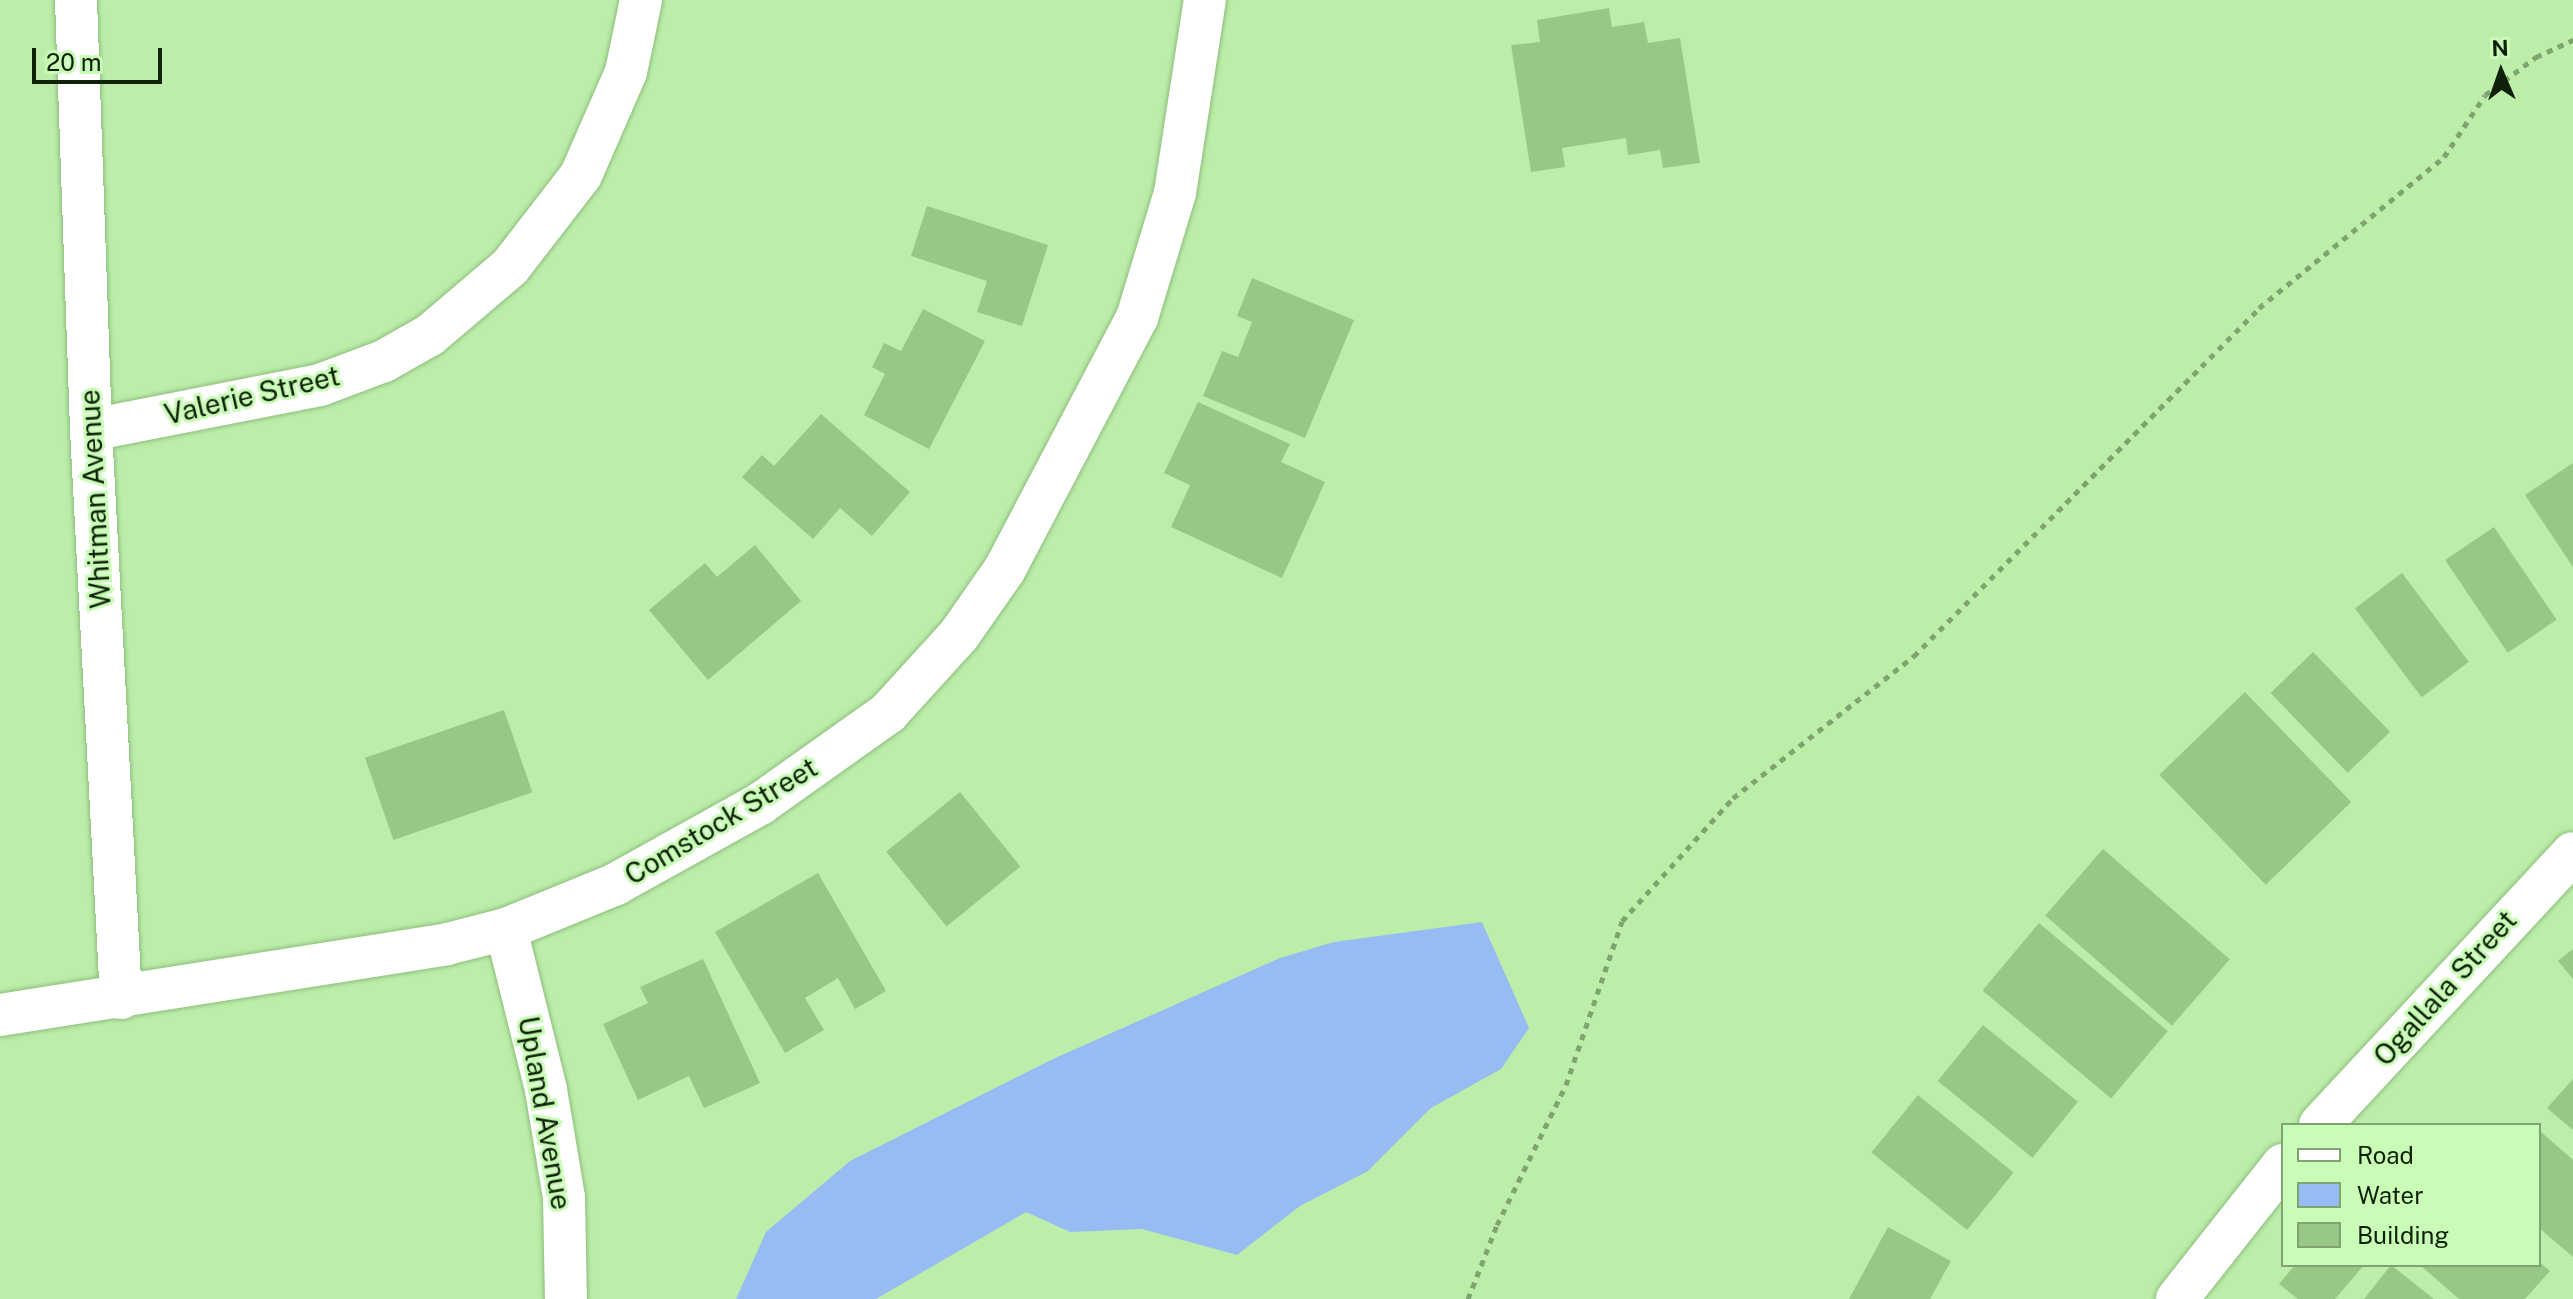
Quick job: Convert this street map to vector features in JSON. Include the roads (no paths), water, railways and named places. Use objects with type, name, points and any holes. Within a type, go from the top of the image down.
[{"type":"street","name":"Whitman Avenue","points":[[76,0],[91,430],[121,998]]},
{"type":"street","name":"Valerie Street","points":[[91,430],[320,385],[384,361],[430,335],[510,267],[581,175],[626,72],[641,0]]},
{"type":"street","name":"Comstock Street","points":[[0,1015],[447,944],[506,929],[616,884],[760,804],[888,713],[959,635],[1005,569],[1137,318],[1175,193],[1205,0]]},
{"type":"street","name":"Ogallala Street","points":[[2322,1123],[2573,853]]},
{"type":"street","name":"Upland Avenue","points":[[506,929],[546,1090],[564,1198],[566,1299]]},
{"type":"street","points":[[2177,1299],[2244,1207],[2281,1167]]},
{"type":"water","points":[[1482,922],[1529,1028],[1501,1069],[1431,1108],[1368,1171],[1300,1206],[1237,1255],[1142,1229],[1070,1232],[1026,1212],[876,1299],[736,1299],[766,1232],[850,1161],[1053,1059],[1280,958],[1334,942]]}]
